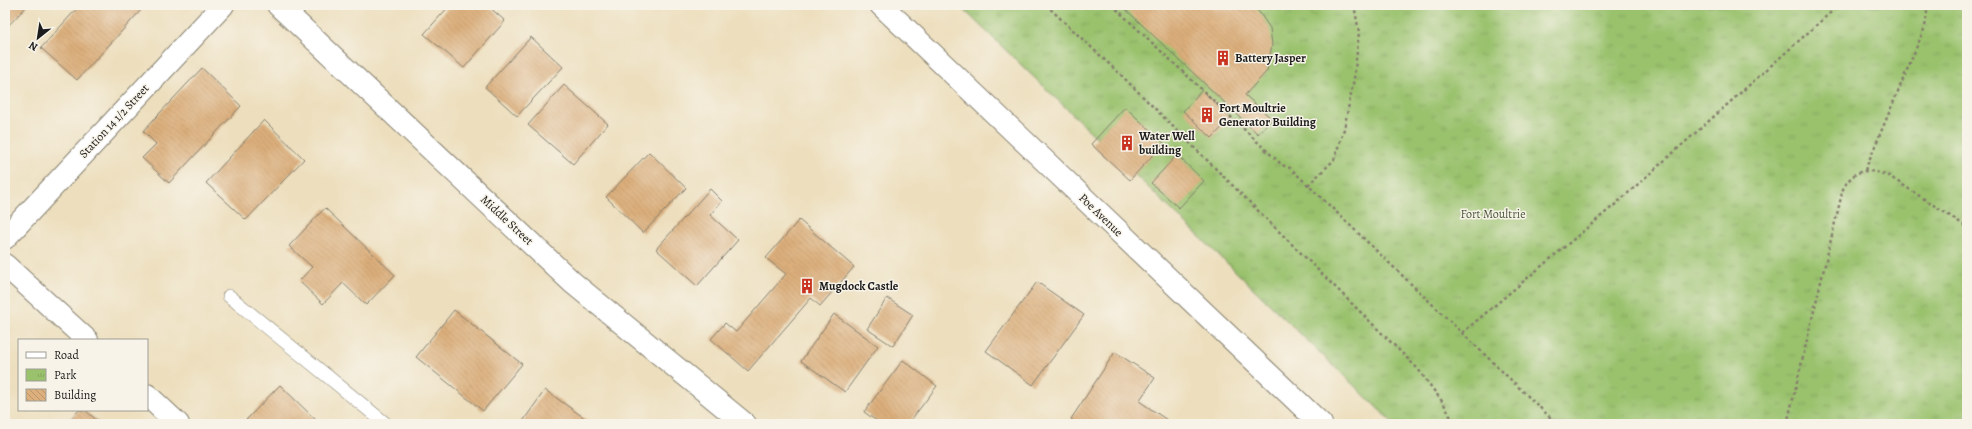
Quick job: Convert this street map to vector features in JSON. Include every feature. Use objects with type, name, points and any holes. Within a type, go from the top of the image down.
[{"type":"street","name":"Station 14 1/2 Street","points":[[5,238],[224,5]]},
{"type":"street","name":"Middle Street","points":[[278,5],[574,283],[746,424]]},
{"type":"street","name":"Poe Avenue","points":[[881,5],[1321,424]]},
{"type":"street","points":[[5,265],[86,339]]},
{"type":"street","points":[[148,396],[178,424]]},
{"type":"lane","points":[[229,296],[386,424]]},
{"type":"path","points":[[1046,5],[1275,226],[1418,369],[1444,404],[1454,424]]},
{"type":"path","points":[[1112,5],[1282,165],[1290,168],[1557,424]]},
{"type":"path","points":[[1308,185],[1334,160],[1344,129],[1354,79],[1359,32],[1354,5]]},
{"type":"path","points":[[1462,333],[1618,202],[1839,5]]},
{"type":"path","points":[[1865,170],[1925,27],[1928,5]]},
{"type":"path","points":[[1787,424],[1843,190],[1847,181],[1856,173],[1865,170],[1876,171],[1889,176],[1967,227]]},
{"type":"green space","name":"Fort Moultrie","points":[[959,5],[1967,5],[1967,424],[1394,424]]},
{"type":"building","points":[[5,5],[28,5],[5,29]]},
{"type":"building","points":[[80,5],[137,5],[142,9],[77,80],[41,48]]},
{"type":"building","points":[[450,5],[487,5],[505,21],[464,68],[424,34]]},
{"type":"building","name":"Battery Jasper","points":[[1121,5],[1252,5],[1270,28],[1272,45],[1267,71],[1245,95],[1272,119],[1258,134]]},
{"type":"building","points":[[531,37],[563,67],[517,116],[485,87]]},
{"type":"building","points":[[202,68],[241,106],[169,183],[142,158],[156,144],[143,131]]},
{"type":"building","points":[[564,85],[608,124],[573,164],[528,125]]},
{"type":"building","name":"Fort Moultrie Generator Building","points":[[1202,90],[1231,118],[1212,138],[1183,111]]},
{"type":"building","name":"Water Well building","points":[[1125,107],[1164,143],[1130,180],[1091,144]]},
{"type":"building","points":[[264,120],[304,159],[246,220],[206,183]]},
{"type":"building","points":[[649,152],[686,188],[643,233],[606,197]]},
{"type":"building","name":"Water Well building","points":[[1177,155],[1204,181],[1179,208],[1151,183]]},
{"type":"building","points":[[710,189],[722,201],[710,215],[738,240],[697,286],[656,249]]},
{"type":"building","points":[[325,208],[395,275],[366,305],[343,283],[323,304],[299,281],[312,267],[289,246]]},
{"type":"building","name":"Mugdock Castle","points":[[799,220],[854,267],[820,306],[811,298],[748,371],[711,339],[725,323],[736,332],[786,274],[766,258]]},
{"type":"building","points":[[1037,282],[1084,315],[1033,385],[986,351]]},
{"type":"building","points":[[887,298],[913,315],[893,346],[867,329]]},
{"type":"building","points":[[454,310],[522,364],[483,411],[416,357]]},
{"type":"building","points":[[834,314],[878,346],[845,392],[801,361]]},
{"type":"building","points":[[1115,352],[1155,378],[1139,401],[1173,424],[1078,424],[1071,419]]},
{"type":"building","points":[[903,360],[937,386],[908,424],[881,424],[864,412]]},
{"type":"building","points":[[280,385],[320,424],[251,424],[246,420]]},
{"type":"building","points":[[545,390],[593,424],[521,424]]},
{"type":"building","points":[[78,411],[86,411],[101,424],[66,424]]},
{"type":"place","name":"Battery Jasper","points":[[1223,58]]},
{"type":"place","name":"Fort Moultrie Generator Building","points":[[1207,115]]},
{"type":"place","name":"Water Well building","points":[[1127,143]]},
{"type":"place","name":"Mugdock Castle","points":[[807,286]]}]
